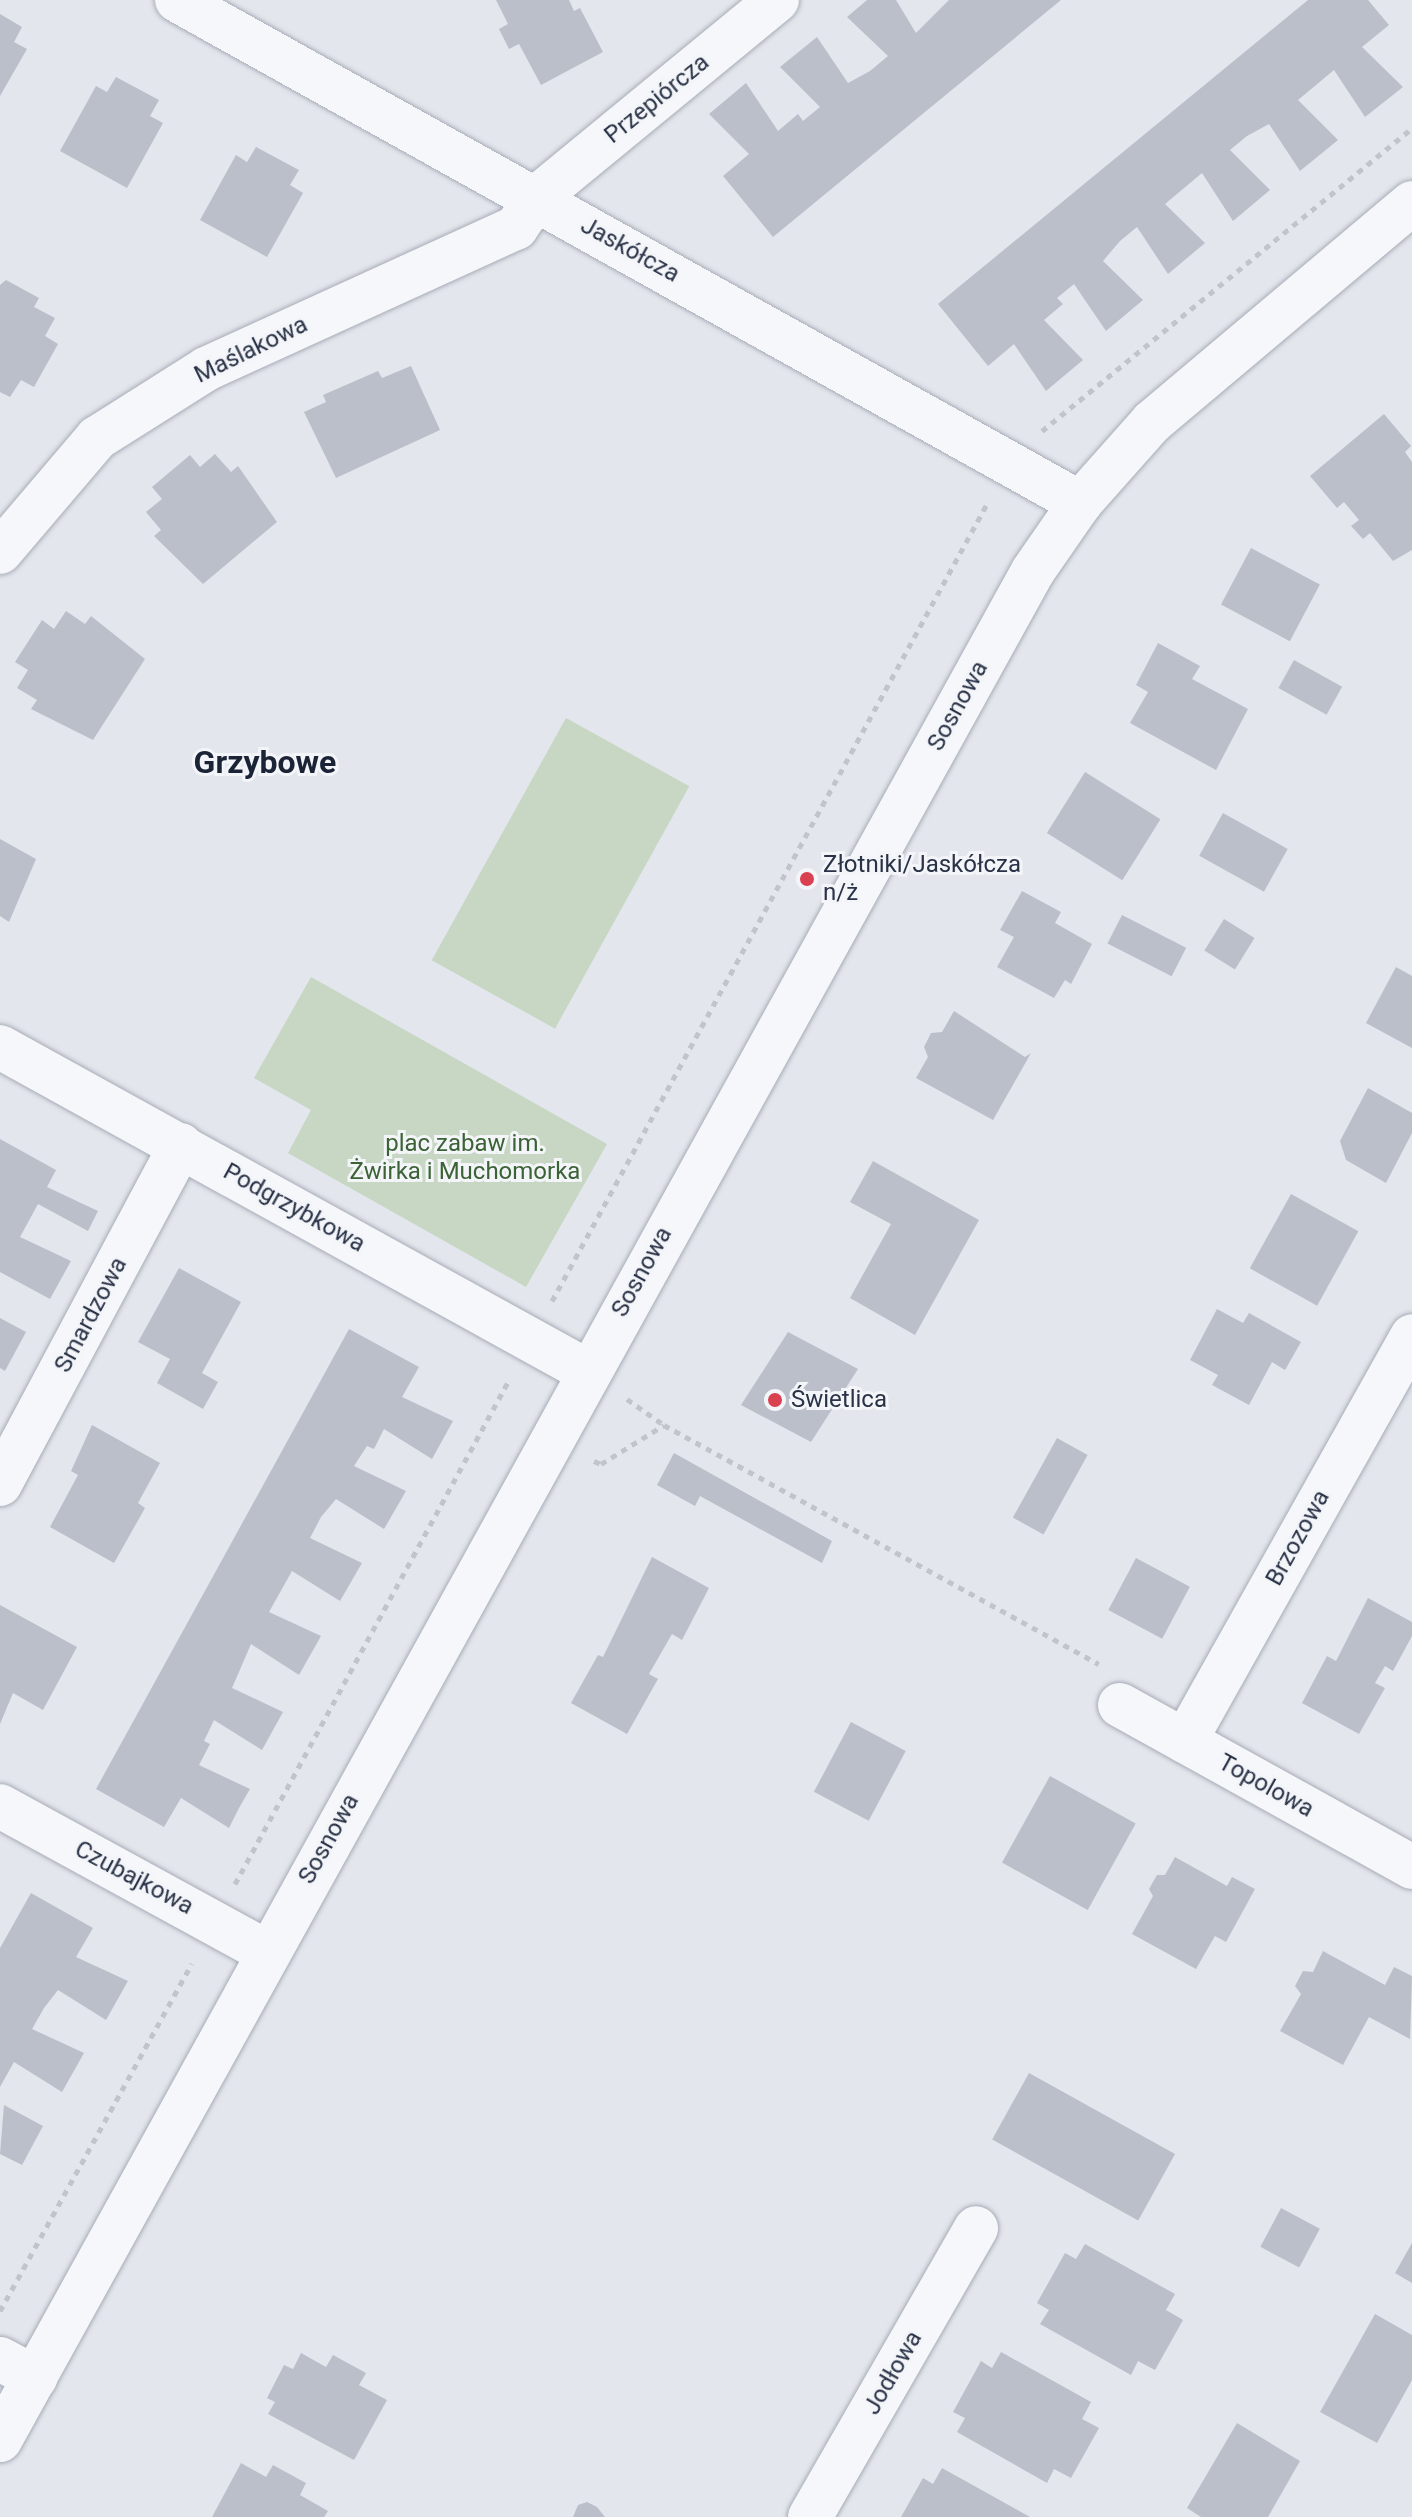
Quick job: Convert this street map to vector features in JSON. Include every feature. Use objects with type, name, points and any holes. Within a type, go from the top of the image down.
[{"type":"street","name":"Jaskółcza","points":[[177,0],[1010,461],[1080,503]]},
{"type":"street","name":"Przepiórcza","points":[[536,198],[777,0]]},
{"type":"street","name":"Maślakowa","points":[[0,552],[97,438],[206,369],[516,228],[536,198]]},
{"type":"street","name":"Sosnowa","points":[[0,2440],[17,2368],[267,1952],[1033,571],[1080,503],[1163,413],[1412,203]]},
{"type":"street","name":"Podgrzybkowa","points":[[0,1047],[587,1371]]},
{"type":"street","name":"Smardzowa","points":[[0,1484],[181,1145]]},
{"type":"street","name":"Brzozowa","points":[[1185,1741],[1412,1336]]},
{"type":"street","name":"Topolowa","points":[[1116,1688],[1185,1741],[1412,1867]]},
{"type":"street","name":"Czubajkowa","points":[[0,1806],[267,1952]]},
{"type":"street","name":"Jodłowa","points":[[810,2517],[976,2228]]},
{"type":"path","points":[[0,2311],[1010,461],[1412,128]]},
{"type":"path","points":[[549,1439],[601,1464],[664,1425],[1116,1688]]},
{"type":"green space","points":[[566,718],[689,786],[555,1029],[432,960]]},
{"type":"green space","name":"plac zabaw im. Żwirka i Muchomorka","points":[[311,977],[607,1144],[526,1287],[288,1153],[311,1110],[254,1078]]},
{"type":"building","points":[[496,0],[569,0],[574,11],[580,8],[603,52],[541,85],[519,44],[509,49],[499,29],[508,24]]},
{"type":"building","points":[[867,0],[896,0],[916,33],[949,0],[1061,0],[773,237],[723,176],[749,154],[709,114],[746,83],[778,131],[798,114],[803,121],[820,107],[780,67],[817,37],[848,83],[870,71],[888,56],[847,17]]},
{"type":"building","points":[[1308,0],[1368,0],[1389,25],[1362,47],[1403,87],[1365,117],[1334,70],[1298,100],[1338,140],[1300,171],[1269,124],[1247,136],[1230,150],[1270,190],[1233,221],[1202,173],[1165,204],[1205,243],[1168,274],[1137,227],[1120,241],[1103,261],[1143,300],[1106,331],[1074,284],[1057,298],[1063,304],[1044,320],[1083,360],[1046,391],[1014,344],[988,366],[938,304]]},
{"type":"building","points":[[0,14],[22,27],[14,42],[27,49],[0,96]]},
{"type":"building","points":[[116,77],[159,100],[150,116],[163,123],[127,188],[60,151],[96,86],[107,92]]},
{"type":"building","points":[[256,147],[299,170],[290,185],[303,193],[267,257],[200,220],[236,155],[247,162]]},
{"type":"building","points":[[6,280],[39,298],[34,307],[55,318],[45,336],[58,344],[34,387],[21,380],[10,397],[0,392],[0,285]]},
{"type":"building","points":[[411,366],[440,430],[336,478],[304,412],[326,402],[323,395],[378,371],[382,378]]},
{"type":"building","points":[[1384,414],[1411,446],[1405,452],[1412,462],[1412,550],[1393,561],[1370,533],[1363,539],[1351,526],[1359,520],[1344,502],[1337,508],[1310,476]]},
{"type":"building","points":[[215,454],[231,472],[238,466],[277,522],[203,584],[154,536],[161,530],[146,512],[162,499],[152,487],[190,455],[200,467]]},
{"type":"building","points":[[1251,548],[1320,585],[1290,641],[1221,605]]},
{"type":"building","points":[[66,611],[85,624],[91,616],[145,659],[93,740],[31,709],[37,700],[17,688],[28,670],[15,662],[42,620],[54,629]]},
{"type":"building","points":[[1158,643],[1200,666],[1192,679],[1248,709],[1216,770],[1130,723],[1148,692],[1136,685]]},
{"type":"building","points":[[1294,660],[1342,687],[1327,715],[1278,688]]},
{"type":"building","points":[[1085,772],[1160,819],[1122,880],[1047,833]]},
{"type":"building","points":[[1223,813],[1288,849],[1264,892],[1199,856]]},
{"type":"building","points":[[0,839],[36,859],[9,922],[0,916]]},
{"type":"building","points":[[1022,891],[1061,912],[1055,923],[1092,944],[1071,984],[1065,980],[1054,998],[997,967],[1014,937],[1000,930]]},
{"type":"building","points":[[1122,915],[1186,948],[1172,976],[1107,944]]},
{"type":"building","points":[[1224,919],[1255,938],[1235,969],[1204,950]]},
{"type":"building","points":[[1396,967],[1412,976],[1412,1048],[1366,1023]]},
{"type":"building","points":[[954,1011],[1025,1057],[1031,1053],[993,1120],[916,1078],[928,1057],[924,1047],[931,1033],[942,1032]]},
{"type":"building","points":[[1368,1088],[1412,1113],[1412,1133],[1386,1183],[1346,1160],[1340,1141]]},
{"type":"building","points":[[0,1139],[56,1170],[47,1187],[98,1211],[88,1231],[38,1204],[20,1237],[71,1261],[50,1299],[0,1272]]},
{"type":"building","points":[[873,1161],[979,1220],[915,1335],[850,1298],[891,1224],[850,1202]]},
{"type":"building","points":[[1291,1194],[1358,1231],[1317,1306],[1250,1268]]},
{"type":"building","points":[[179,1268],[241,1302],[202,1373],[218,1382],[203,1409],[157,1383],[170,1359],[138,1342]]},
{"type":"building","points":[[1217,1309],[1243,1323],[1249,1313],[1301,1342],[1285,1370],[1272,1362],[1249,1405],[1212,1385],[1218,1375],[1190,1360]]},
{"type":"building","points":[[0,1318],[26,1332],[5,1371],[0,1368]]},
{"type":"building","points":[[349,1329],[419,1367],[402,1397],[453,1421],[432,1459],[384,1429],[374,1449],[367,1446],[354,1466],[406,1491],[384,1529],[336,1499],[321,1517],[310,1538],[362,1563],[340,1601],[292,1571],[269,1612],[321,1636],[299,1675],[251,1644],[232,1688],[283,1712],[262,1750],[214,1720],[204,1741],[210,1744],[199,1765],[250,1789],[229,1828],[181,1798],[164,1827],[96,1789]]},
{"type":"building","points":[[788,1332],[858,1369],[811,1442],[741,1405]]},
{"type":"building","points":[[92,1425],[160,1463],[138,1503],[145,1508],[114,1563],[50,1527],[78,1475],[71,1471]]},
{"type":"building","points":[[1057,1438],[1088,1455],[1043,1535],[1013,1518]]},
{"type":"building","points":[[674,1453],[832,1541],[822,1563],[700,1496],[695,1506],[657,1485]]},
{"type":"building","points":[[652,1557],[709,1588],[682,1640],[672,1634],[649,1674],[658,1679],[627,1734],[571,1703],[598,1655],[603,1657]]},
{"type":"building","points":[[1136,1558],[1190,1587],[1162,1639],[1108,1610]]},
{"type":"building","points":[[1368,1598],[1412,1622],[1412,1636],[1393,1671],[1385,1666],[1375,1683],[1385,1688],[1359,1734],[1302,1703],[1327,1656],[1336,1661]]},
{"type":"building","points":[[0,1605],[77,1647],[43,1710],[13,1693],[0,1724]]},
{"type":"building","points":[[851,1722],[906,1751],[869,1821],[814,1792]]},
{"type":"building","points":[[1050,1776],[1136,1824],[1088,1910],[1002,1863]]},
{"type":"building","points":[[1175,1857],[1227,1886],[1232,1877],[1255,1889],[1226,1942],[1215,1936],[1196,1969],[1132,1934],[1153,1896],[1149,1889],[1157,1875],[1165,1875]]},
{"type":"building","points":[[31,1893],[93,1928],[76,1957],[128,1981],[106,2020],[58,1990],[44,2008],[32,2029],[84,2053],[62,2092],[14,2062],[0,2087],[0,1948]]},
{"type":"building","points":[[1323,1951],[1385,1985],[1394,1967],[1412,1976],[1410,2039],[1369,2017],[1343,2065],[1280,2031],[1301,1994],[1295,1986],[1303,1971],[1313,1972]]},
{"type":"building","points":[[1029,2073],[1175,2154],[1138,2220],[992,2139]]},
{"type":"building","points":[[4,2105],[43,2126],[22,2165],[0,2154]]},
{"type":"building","points":[[1281,2208],[1320,2229],[1299,2268],[1260,2247]]},
{"type":"building","points":[[1412,2243],[1412,2283],[1395,2273]]},
{"type":"building","points":[[1085,2244],[1175,2294],[1166,2310],[1183,2320],[1155,2370],[1138,2361],[1131,2375],[1040,2324],[1049,2310],[1037,2303],[1065,2253],[1076,2259]]},
{"type":"building","points":[[1375,2314],[1412,2335],[1412,2380],[1377,2443],[1320,2412]]},
{"type":"building","points":[[1001,2352],[1091,2402],[1082,2419],[1099,2428],[1071,2478],[1054,2469],[1047,2483],[957,2432],[965,2418],[953,2412],[981,2361],[992,2368]]},
{"type":"building","points":[[301,2353],[326,2367],[333,2355],[366,2373],[359,2385],[387,2400],[354,2460],[268,2414],[275,2402],[267,2398],[284,2365],[293,2369]]},
{"type":"building","points":[[1237,2423],[1300,2461],[1268,2517],[1201,2517],[1187,2508]]},
{"type":"building","points":[[241,2463],[266,2477],[273,2465],[306,2483],[300,2495],[328,2511],[324,2517],[212,2517]]},
{"type":"building","points":[[942,2468],[1030,2517],[901,2517],[923,2478],[933,2484]]},
{"type":"building","points":[[587,2502],[597,2507],[605,2517],[573,2517],[578,2505]]},
{"type":"place","name":"Złotniki/Jaskółcza n/ż","points":[[807,879]]},
{"type":"place","name":"Świetlica","points":[[775,1400]]},
{"type":"district","name":"Grzybowe","points":[[265,762]]}]
